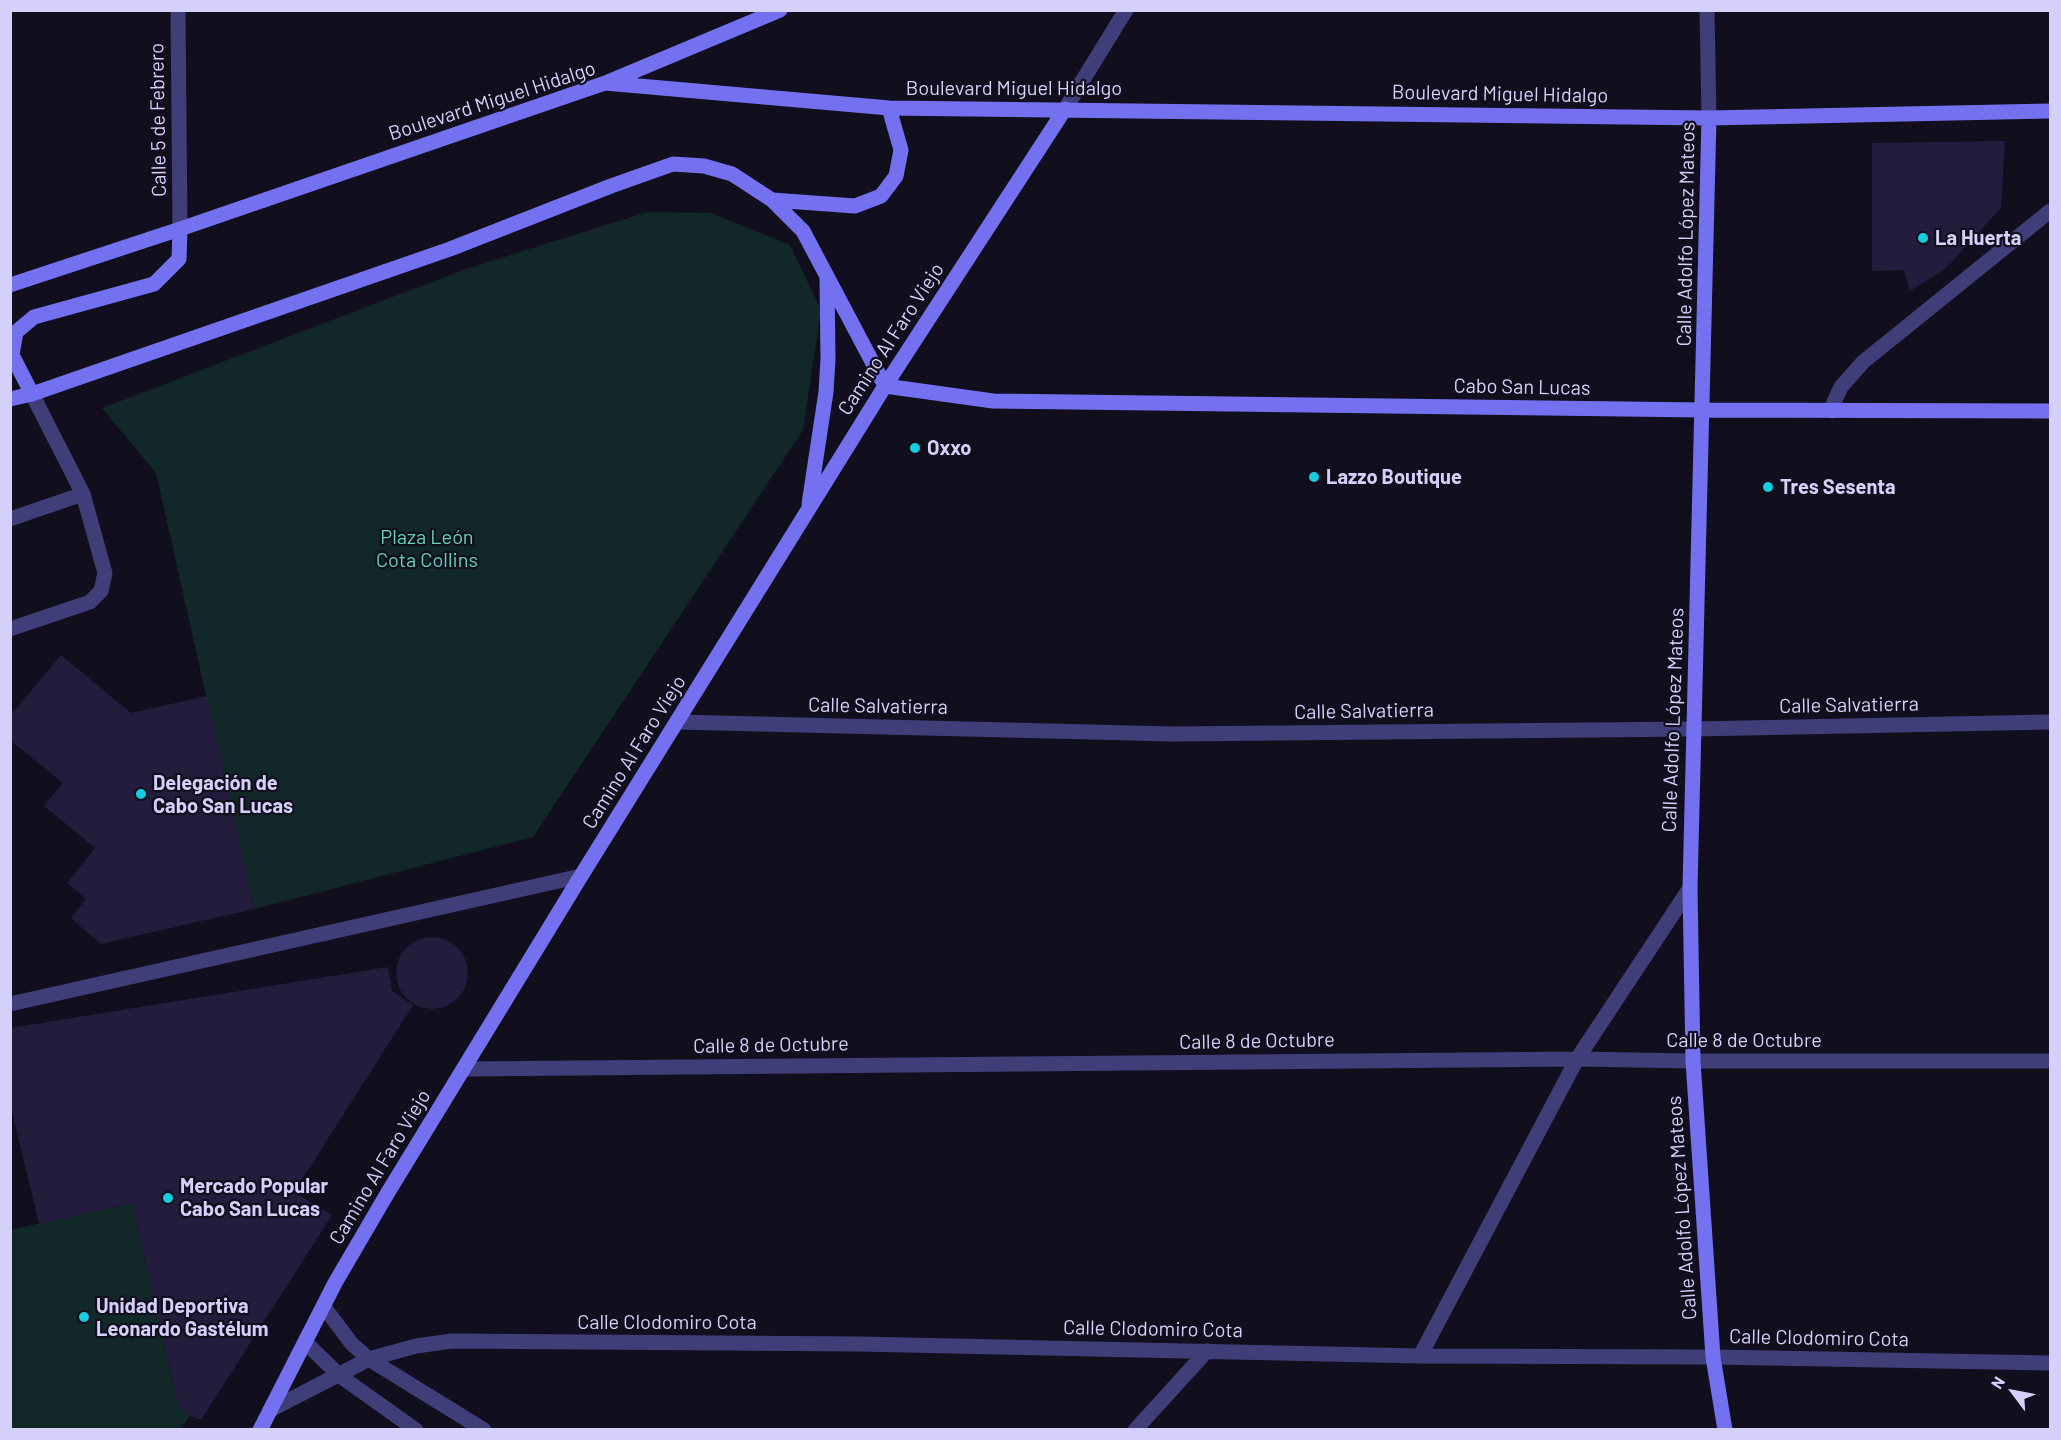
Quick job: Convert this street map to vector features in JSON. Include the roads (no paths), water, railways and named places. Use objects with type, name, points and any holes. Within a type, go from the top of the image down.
[{"type":"main road","points":[[605,83],[780,10]]},
{"type":"main road","name":"Boulevard Miguel Hidalgo","points":[[10,285],[605,83],[889,108],[1709,118],[2050,111]]},
{"type":"main road","points":[[772,200],[855,206],[881,196],[896,176],[901,150],[889,108]]},
{"type":"main road","name":"Camino Al Faro Viejo","points":[[260,1430],[335,1283],[387,1194],[885,386],[1065,109]]},
{"type":"main road","name":"Calle Adolfo López Mateos","points":[[1709,118],[1690,888],[1693,1061],[1713,1357],[1725,1430]]},
{"type":"main road","points":[[10,399],[32,394],[450,249],[673,164],[704,166],[732,174],[772,200],[803,231],[885,386]]},
{"type":"main road","points":[[32,394],[12,355],[16,332],[34,317],[154,284],[179,258],[180,229]]},
{"type":"main road","points":[[808,510],[826,392],[827,274]]},
{"type":"main road","name":"Cabo San Lucas","points":[[885,386],[993,401],[1703,410],[2050,411]]},
{"type":"street","name":"Calle 5 de Febrero","points":[[178,10],[180,229]]},
{"type":"street","points":[[1065,109],[1126,10]]},
{"type":"street","name":"Calle Adolfo López Mateos","points":[[1707,10],[1709,118]]},
{"type":"street","points":[[1832,411],[1841,387],[1863,362],[2050,211]]},
{"type":"street","points":[[10,629],[90,602],[101,591],[105,573],[83,494],[32,394]]},
{"type":"street","points":[[10,519],[83,494]]},
{"type":"street","name":"Calle Salvatierra","points":[[677,722],[1173,734],[1694,729],[2050,722]]},
{"type":"street","points":[[10,1004],[581,876]]},
{"type":"street","points":[[1420,1356],[1577,1059],[1690,888]]},
{"type":"street","name":"Calle 8 de Octubre","points":[[465,1069],[1577,1059],[2050,1061]]},
{"type":"street","points":[[324,1307],[352,1344],[369,1359],[484,1430]]},
{"type":"street","name":"Calle Clodomiro Cota","points":[[270,1410],[340,1376],[369,1359],[416,1346],[452,1341],[859,1344],[1420,1356],[1713,1357],[2050,1363]]},
{"type":"street","points":[[305,1342],[340,1376],[416,1430]]},
{"type":"street","points":[[1134,1430],[1207,1351]]},
{"type":"place","name":"La Huerta","points":[[1923,238]]},
{"type":"place","name":"Oxxo","points":[[915,448]]},
{"type":"place","name":"Lazzo Boutique","points":[[1314,477]]},
{"type":"place","name":"Tres Sesenta","points":[[1768,487]]},
{"type":"place","name":"Delegación de Cabo San Lucas","points":[[141,794]]},
{"type":"place","name":"Mercado Popular Cabo San Lucas","points":[[168,1198]]},
{"type":"place","name":"Unidad Deportiva Leonardo Gastélum","points":[[84,1317]]},
{"type":"park label","name":"Plaza León Cota Collins","points":[[427,548]]}]
